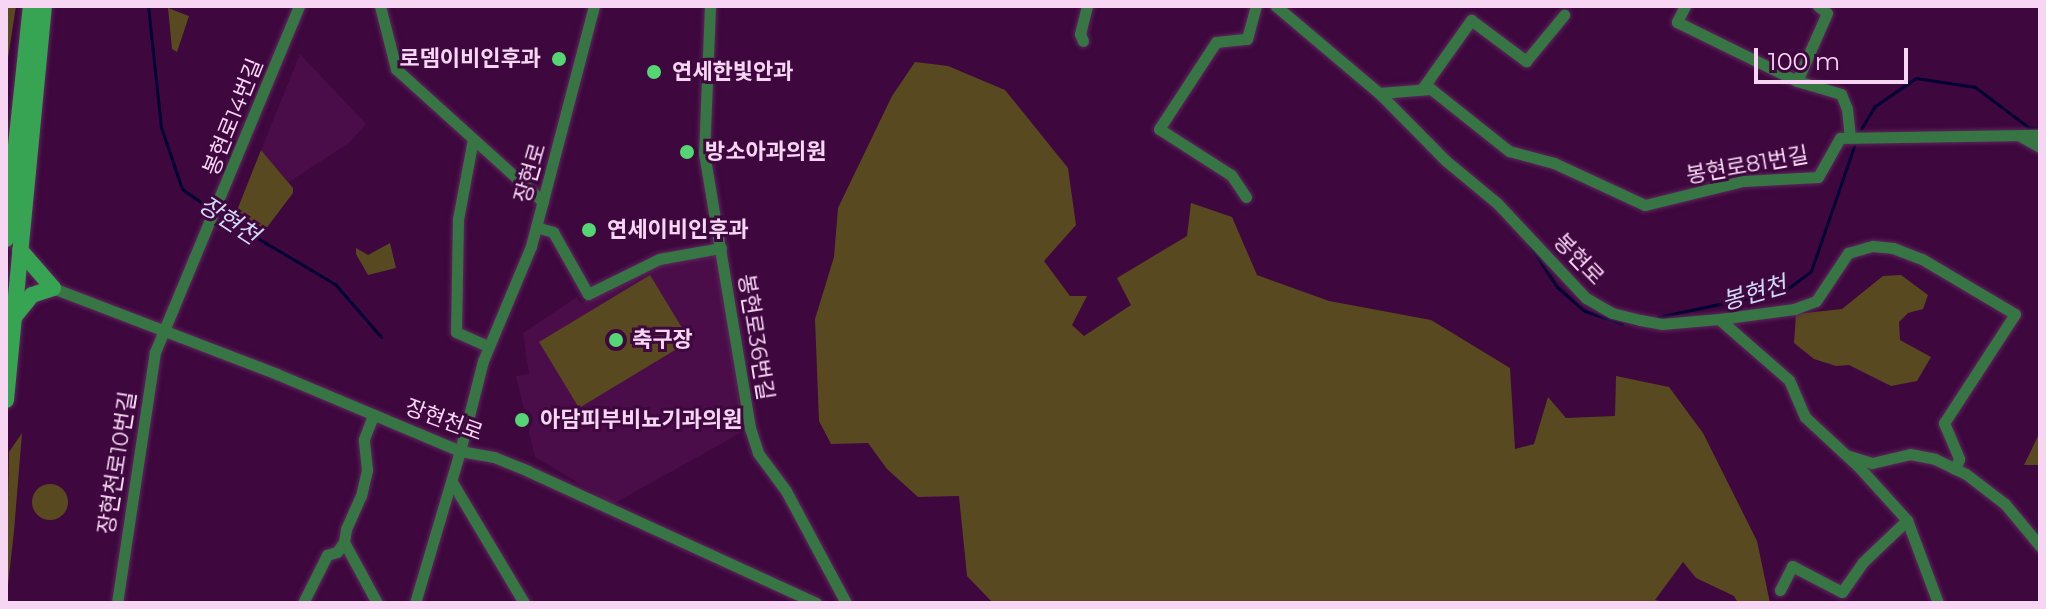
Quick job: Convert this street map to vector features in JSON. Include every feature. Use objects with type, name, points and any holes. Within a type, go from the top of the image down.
[{"type":"main road","points":[[6,239],[31,6]]},
{"type":"main road","points":[[6,400],[44,6]]},
{"type":"main road","points":[[14,317],[32,295],[53,288],[20,250]]},
{"type":"street","name":"봉현로14번길","points":[[166,331],[299,6]]},
{"type":"street","points":[[380,6],[396,69],[543,202]]},
{"type":"street","name":"장현로","points":[[415,603],[452,482],[488,346],[536,227],[594,6]]},
{"type":"street","name":"봉현로36번길","points":[[710,6],[704,153],[750,428],[758,453],[786,491],[846,603]]},
{"type":"street","points":[[1083,41],[1080,34],[1087,6]]},
{"type":"street","points":[[1246,197],[1231,175],[1159,129],[1216,42],[1247,39],[1256,6]]},
{"type":"street","name":"봉현로","points":[[1276,6],[1379,93],[1445,160],[1497,203],[1586,298],[1612,313],[1662,324],[1794,309],[1816,301],[1848,253],[1873,246],[1893,248],[1922,259],[2015,314],[1944,423],[1959,459],[1955,469]]},
{"type":"street","points":[[1685,6],[1677,22],[1797,81],[1841,94],[1850,137],[2040,135]]},
{"type":"street","points":[[1797,81],[1827,13],[1818,6]]},
{"type":"street","points":[[1379,93],[1422,89],[1471,20],[1526,61],[1564,15]]},
{"type":"street","name":"봉현로81번길","points":[[1422,89],[1431,89],[1509,151],[1554,163],[1645,205],[1743,181],[1818,177],[1840,138],[1850,137]]},
{"type":"street","points":[[2019,135],[2040,147]]},
{"type":"street","points":[[473,139],[458,219],[456,332],[488,346]]},
{"type":"street","points":[[536,227],[553,232],[588,294],[659,259],[721,248]]},
{"type":"street","name":"장현천로","points":[[53,288],[460,451],[494,457],[528,471],[816,603]]},
{"type":"street","points":[[1719,319],[1789,380],[1805,417],[1907,520],[1938,603]]},
{"type":"street","name":"장현천로10번길","points":[[117,603],[155,352],[166,331]]},
{"type":"street","points":[[303,603],[327,555],[337,552],[344,542],[364,483],[364,439],[373,415]]},
{"type":"street","points":[[1844,454],[1872,463],[1910,454],[1955,469],[2005,504],[2040,546]]},
{"type":"street","points":[[452,482],[524,603]]},
{"type":"street","points":[[1780,590],[1792,566],[1842,592],[1862,563],[1907,520]]},
{"type":"street","points":[[344,542],[377,603]]},
{"type":"shaded area","points":[[6,6],[16,6],[6,71]]},
{"type":"shaded area","points":[[168,8],[189,16],[177,52],[172,49]]},
{"type":"shaded area","points":[[300,54],[366,124],[350,142],[289,182],[261,150]]},
{"type":"shaded area","points":[[915,62],[948,66],[1005,90],[1068,168],[1076,225],[1044,261],[1070,296],[1087,296],[1072,325],[1084,336],[1131,305],[1117,278],[1187,236],[1191,203],[1232,217],[1257,275],[1329,301],[1431,320],[1510,368],[1515,449],[1534,444],[1548,397],[1566,418],[1615,416],[1616,376],[1669,387],[1703,433],[1757,541],[1770,603],[1738,603],[1734,596],[1696,578],[1683,562],[1655,600],[1671,603],[993,603],[967,576],[959,496],[918,497],[887,469],[868,443],[831,444],[819,421],[815,319],[834,257],[838,208],[892,96]]},
{"type":"shaded area","points":[[261,150],[293,188],[293,193],[262,234],[234,218]]},
{"type":"shaded area","points":[[390,243],[396,268],[368,275],[356,254],[356,248],[368,255]]},
{"type":"shaded area","points":[[707,252],[718,258],[744,431],[613,504],[535,457],[516,376],[529,374],[523,333],[577,297],[581,303],[661,261]]},
{"type":"shaded area","name":"축구장","points":[[650,275],[690,341],[579,408],[539,342]]},
{"type":"shaded area","points":[[1901,275],[1928,295],[1923,309],[1908,313],[1899,322],[1900,340],[1931,357],[1917,381],[1891,386],[1849,365],[1836,366],[1814,359],[1794,343],[1796,314],[1842,309],[1883,276]]},
{"type":"shaded area","points":[[2040,432],[2040,465],[2024,465]]},
{"type":"shaded area","points":[[22,433],[14,531],[6,603],[9,452]]},
{"type":"shaded area","points":[[50,484],[63,489],[68,502],[63,515],[50,520],[37,515],[32,502],[37,489]]},
{"type":"waterway","name":"장현천","points":[[148,6],[161,127],[182,189],[211,209]]},
{"type":"waterway","name":"봉현천","points":[[1861,129],[1875,106],[1916,78],[1975,87],[2028,127],[2040,128]]},
{"type":"waterway","name":"봉현천","points":[[1658,317],[1786,290],[1811,271],[1854,146]]},
{"type":"waterway","name":"장현천","points":[[217,214],[335,284],[381,337]]},
{"type":"waterway","name":"봉현천","points":[[1528,243],[1557,287],[1585,311],[1622,324]]},
{"type":"place","name":"로뎀이비인후과","points":[[559,59]]},
{"type":"place","name":"연세한빛안과","points":[[654,72]]},
{"type":"place","name":"방소아과의원","points":[[687,152]]},
{"type":"place","name":"연세이비인후과","points":[[589,230]]},
{"type":"place","name":"축구장","points":[[616,340]]},
{"type":"place","name":"아담피부비뇨기과의원","points":[[522,420]]}]
